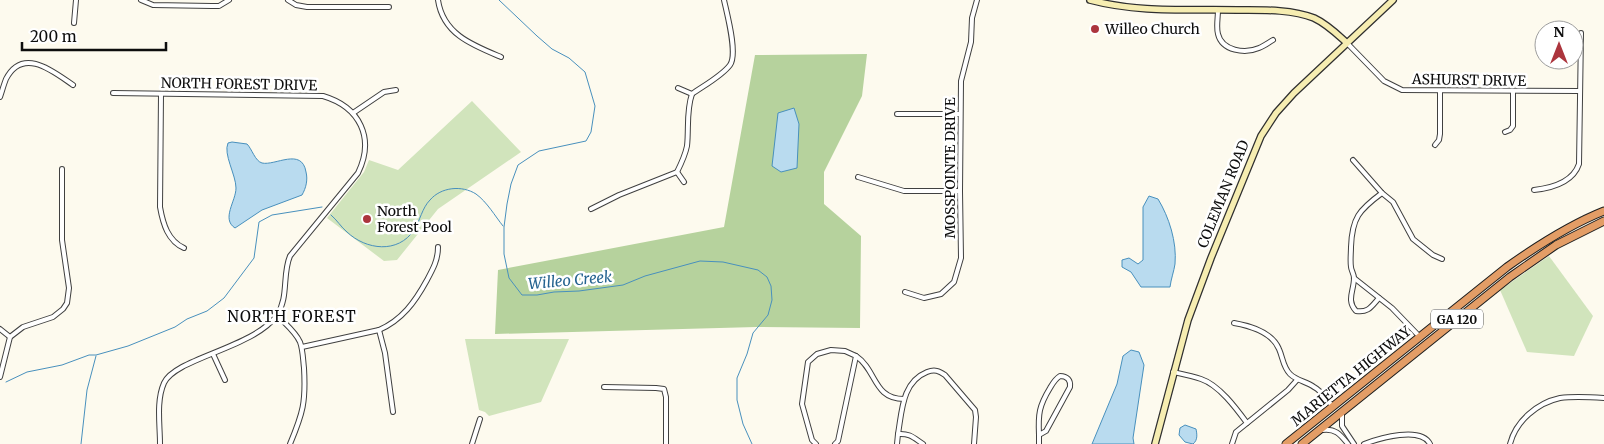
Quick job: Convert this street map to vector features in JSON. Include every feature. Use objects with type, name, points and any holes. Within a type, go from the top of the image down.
[{"type":"highway","name":"MARIETTA HIGHWAY","points":[[1286,444],[1531,250],[1571,226],[1604,211]]},
{"type":"highway","name":"MARIETTA HIGHWAY","points":[[1302,444],[1496,288],[1534,260],[1569,238],[1604,221]]},
{"type":"street","points":[[74,23],[76,0]]},
{"type":"street","points":[[141,0],[153,5],[219,6],[229,0]]},
{"type":"street","points":[[288,0],[300,6],[389,7]]},
{"type":"street","points":[[438,0],[444,18],[453,32],[470,44],[501,57]]},
{"type":"street","points":[[590,209],[619,195],[677,172],[684,159],[687,146],[689,103],[692,94],[724,71],[732,62],[733,38],[724,0]]},
{"type":"street","name":"MOSSPOINTE DRIVE","points":[[905,292],[924,298],[941,294],[954,282],[961,258],[961,81],[971,42],[972,18],[977,0]]},
{"type":"street","points":[[1090,0],[1143,9],[1270,11],[1307,16],[1327,25],[1347,43]]},
{"type":"street","name":"COLEMAN ROAD","points":[[1155,444],[1173,372],[1197,293],[1261,136],[1285,102],[1393,0]]},
{"type":"street","points":[[359,2],[359,7]]},
{"type":"street","points":[[1218,10],[1219,36],[1222,43],[1229,48],[1236,51],[1258,49],[1273,40]]},
{"type":"street","name":"ASHURST DRIVE","points":[[1347,43],[1380,78],[1395,88],[1440,91],[1580,91]]},
{"type":"street","points":[[0,97],[7,77],[12,71],[26,64],[41,64],[73,85]]},
{"type":"street","points":[[1534,190],[1547,189],[1572,176],[1577,170],[1580,157],[1581,70]]},
{"type":"street","points":[[678,88],[692,94]]},
{"type":"street","points":[[160,444],[161,397],[166,380],[179,369],[254,335],[271,322],[283,299],[290,256],[354,179],[361,167],[365,152],[365,139],[362,127],[353,113],[384,92],[396,90]]},
{"type":"street","points":[[1435,145],[1439,140],[1440,134],[1440,91]]},
{"type":"street","points":[[1506,132],[1513,126],[1513,91]]},
{"type":"street","name":"NORTH FOREST DRIVE","points":[[113,93],[315,95],[337,101],[353,113]]},
{"type":"street","points":[[161,94],[160,208],[163,222],[170,237],[184,248]]},
{"type":"street","points":[[897,114],[960,114]]},
{"type":"street","points":[[1353,160],[1397,208],[1405,227],[1413,239],[1433,255],[1442,259]]},
{"type":"street","points":[[0,377],[10,338],[22,327],[54,317],[67,304],[69,288],[62,240],[62,169]]},
{"type":"street","points":[[677,172],[684,182]]},
{"type":"street","points":[[858,178],[904,191],[960,190]]},
{"type":"street","points":[[1379,298],[1368,310],[1356,312],[1350,301],[1354,278],[1350,266],[1351,235],[1354,221],[1361,209],[1382,193]]},
{"type":"street","points":[[302,347],[379,330],[401,317],[416,301],[437,261],[438,247]]},
{"type":"street","points":[[1354,278],[1403,318],[1420,337]]},
{"type":"street","points":[[276,315],[297,337],[302,347],[305,386],[304,403],[302,416],[290,444]]},
{"type":"street","points":[[1234,323],[1245,325],[1273,339],[1279,348],[1285,367],[1297,380],[1314,386],[1333,407]]},
{"type":"street","points":[[0,328],[10,338]]},
{"type":"street","points":[[379,330],[385,353],[393,412]]},
{"type":"street","points":[[816,444],[812,440],[805,420],[802,404],[808,362],[817,354],[831,350],[845,351],[856,356],[866,365],[878,388],[883,393],[889,397],[904,399]]},
{"type":"street","points":[[213,354],[225,380]]},
{"type":"street","points":[[835,444],[838,441],[856,356]]},
{"type":"street","points":[[897,444],[904,399],[911,384],[922,374],[932,370],[940,371],[956,386],[974,410],[976,424],[974,444]]},
{"type":"street","points":[[1173,372],[1208,382],[1235,407],[1246,423]]},
{"type":"street","points":[[1039,435],[1046,431],[1070,387],[1070,381],[1065,376],[1056,378],[1041,403],[1038,415],[1039,444]]},
{"type":"street","points":[[1232,444],[1236,432],[1288,390],[1297,380]]},
{"type":"street","points":[[604,387],[656,388],[664,390],[666,396],[666,444]]},
{"type":"street","points":[[1510,444],[1518,426],[1537,407],[1560,398],[1604,398]]},
{"type":"street","points":[[1344,410],[1341,418],[1342,426],[1354,444]]},
{"type":"street","points":[[472,444],[480,419]]},
{"type":"street","points":[[1320,430],[1329,429],[1337,431],[1348,444]]},
{"type":"street","points":[[898,434],[911,435],[922,444]]},
{"type":"street","points":[[1364,444],[1399,435],[1420,435],[1426,438],[1429,443]]},
{"type":"green space","points":[[867,54],[862,96],[824,172],[824,204],[861,236],[860,328],[756,327],[495,334],[498,270],[724,227],[755,55]]},
{"type":"green space","points":[[472,101],[521,152],[438,209],[397,260],[384,261],[327,218],[364,172],[369,160],[398,170]]},
{"type":"green space","points":[[1549,256],[1593,316],[1574,356],[1527,352],[1500,290]]},
{"type":"green space","points":[[465,339],[569,339],[541,402],[489,416],[479,410]]},
{"type":"water","points":[[794,108],[799,124],[797,168],[781,172],[772,166],[778,113]]},
{"type":"water","points":[[228,143],[247,144],[257,160],[262,163],[287,159],[299,160],[307,175],[305,190],[302,195],[262,210],[235,228],[229,220],[236,188],[227,153]]},
{"type":"water","points":[[1149,196],[1158,199],[1166,214],[1175,247],[1175,264],[1170,287],[1141,287],[1131,272],[1122,267],[1122,260],[1129,258],[1138,264],[1143,260],[1143,207]]},
{"type":"water","points":[[1131,350],[1139,352],[1144,365],[1133,438],[1134,444],[1092,444],[1117,384],[1123,356]]},
{"type":"water","points":[[1185,425],[1196,429],[1197,435],[1193,444],[1185,442],[1179,435],[1180,428]]},
{"type":"waterway","name":"Willeo Creek","points":[[499,0],[552,49],[569,58],[585,72],[595,106],[591,132],[586,141],[539,151],[518,165],[511,184],[504,227],[504,254],[509,278],[522,295],[537,295],[623,285],[645,276],[700,261],[723,262],[758,270],[767,277],[771,286],[772,300],[768,315],[753,333],[737,378],[737,400],[743,424],[752,444]]},
{"type":"waterway","points":[[331,215],[347,232],[363,243],[372,246],[391,246],[407,238],[414,230],[427,203],[440,192],[464,189],[480,197],[503,226]]},
{"type":"waterway","points":[[6,382],[27,372],[62,365],[89,355],[96,355],[128,346],[175,327],[187,319],[207,311],[224,298],[254,258],[259,222],[272,215],[322,207]]},
{"type":"waterway","points":[[81,444],[87,390],[96,356]]},
{"type":"place","name":"Willeo Church","points":[[1095,29]]},
{"type":"place","name":"North Forest Pool","points":[[367,219]]},
{"type":"district","name":"NORTH FOREST","points":[[292,316]]}]
